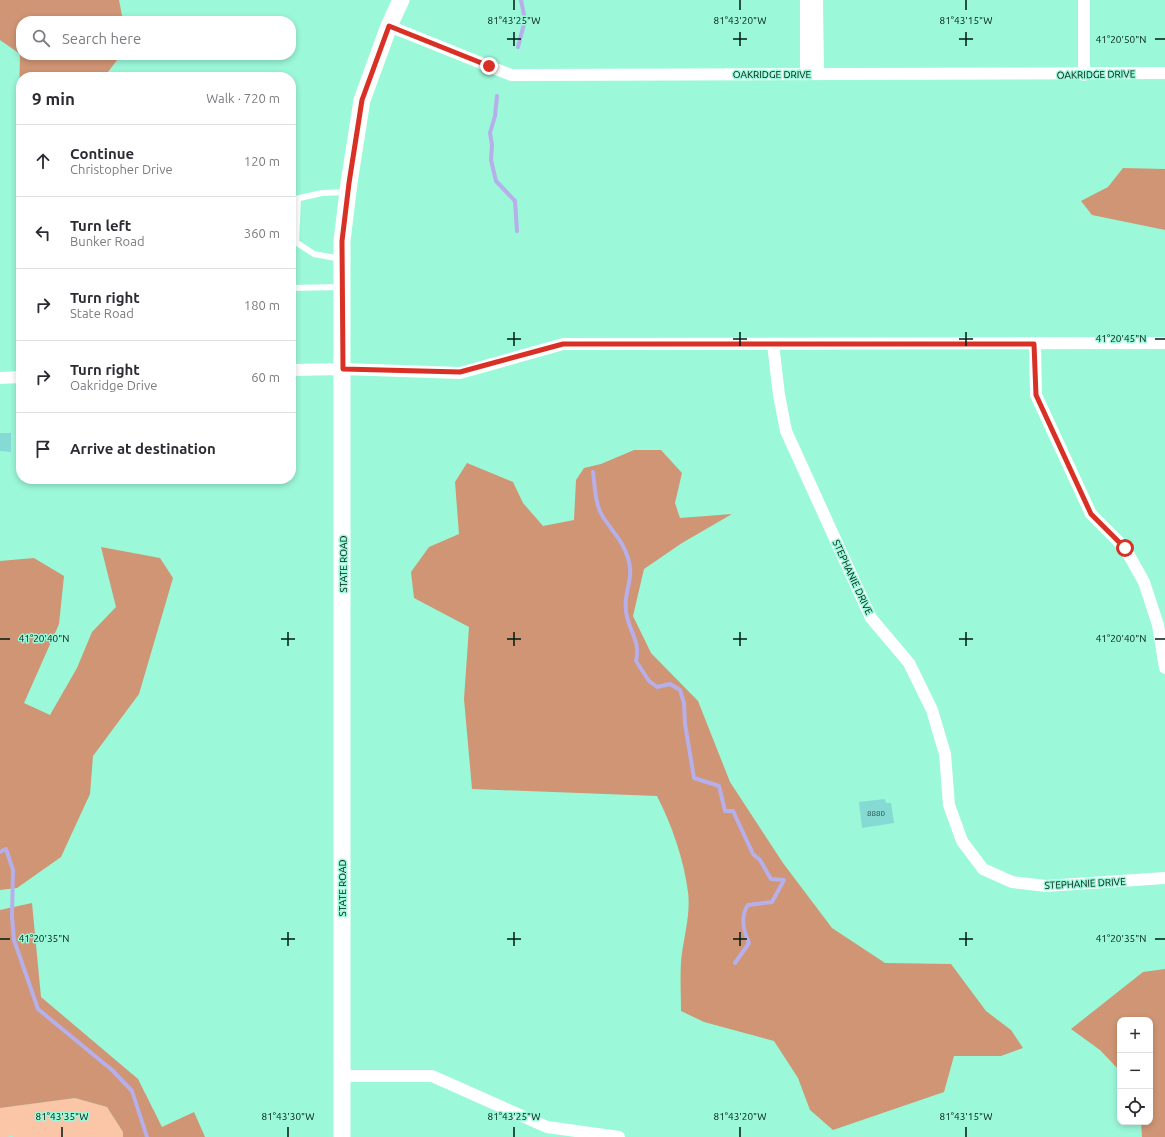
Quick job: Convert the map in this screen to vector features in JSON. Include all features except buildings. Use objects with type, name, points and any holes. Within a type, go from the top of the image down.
[{"type":"main road","name":"STATE ROAD","points":[[342,1137],[342,241],[362,100],[389,26],[401,0]]},
{"type":"street","points":[[806,0],[812,74]]},
{"type":"street","points":[[812,74],[817,0]]},
{"type":"street","points":[[1084,0],[1084,75]]},
{"type":"street","name":"OAKRIDGE DRIVE","points":[[389,26],[510,75],[1165,74]]},
{"type":"street","points":[[296,370],[343,369],[460,372],[563,344],[1165,343]]},
{"type":"street","name":"STEPHANIE DRIVE","points":[[773,344],[779,395],[786,431],[872,618],[909,663],[932,710],[945,754],[949,805],[962,841],[983,869],[1012,882],[1046,886],[1165,878]]},
{"type":"street","points":[[1034,344],[1036,395],[1091,514],[1125,548],[1144,582],[1158,625],[1165,668]]},
{"type":"street","points":[[0,378],[16,377]]},
{"type":"street","points":[[342,1076],[432,1076],[547,1127],[619,1137]]},
{"type":"lane","points":[[296,216],[298,199],[322,193],[348,192]]},
{"type":"lane","points":[[296,243],[314,254],[342,259]]},
{"type":"lane","points":[[296,288],[342,287]]},
{"type":"shaded area","points":[[0,0],[119,0],[122,16],[16,16],[16,51],[0,40]]},
{"type":"shaded area","points":[[20,60],[117,60],[108,72],[20,72]]},
{"type":"shaded area","points":[[1123,168],[1165,169],[1165,230],[1092,215],[1081,201],[1108,187]]},
{"type":"shaded area","points":[[634,450],[661,450],[682,473],[675,503],[680,518],[732,514],[682,543],[644,569],[633,616],[651,653],[698,701],[730,782],[783,863],[832,928],[885,963],[951,964],[986,1011],[1011,1030],[1023,1048],[1001,1056],[954,1056],[944,1092],[833,1130],[810,1110],[798,1078],[774,1041],[704,1022],[681,1011],[681,962],[688,918],[688,892],[684,868],[677,843],[657,796],[472,789],[464,699],[469,627],[414,598],[411,572],[429,547],[459,534],[455,482],[467,463],[513,482],[523,503],[543,526],[574,520],[576,480],[584,468],[601,464]]},
{"type":"shaded area","points":[[101,547],[160,558],[173,578],[139,694],[93,756],[90,794],[61,857],[17,888],[0,890],[0,561],[34,558],[64,576],[59,624],[24,703],[50,715],[77,668],[92,632],[116,607]]},
{"type":"shaded area","points":[[32,903],[41,997],[138,1079],[162,1127],[194,1112],[205,1137],[123,1137],[123,1132],[107,1107],[75,1098],[0,1108],[0,910]]},
{"type":"shaded area","points":[[1165,969],[1165,1137],[1142,1137],[1141,1125],[1153,1125],[1153,1017],[1117,1017],[1117,1068],[1100,1050],[1071,1029],[1143,972]]},
{"type":"shaded area","points":[[75,1098],[107,1107],[123,1132],[123,1137],[14,1137],[10,1135],[8,1137],[0,1137],[0,1108]]},
{"type":"waterway","points":[[518,47],[525,20],[521,0]]},
{"type":"waterway","points":[[497,96],[495,116],[490,133],[492,145],[491,160],[496,181],[515,201],[517,231]]},
{"type":"waterway","points":[[593,472],[598,507],[623,546],[630,566],[626,611],[627,618],[636,641],[636,661],[649,681],[657,687],[670,684],[680,690],[684,703],[685,724],[694,778],[719,786],[725,811],[733,811],[753,854],[760,860],[771,879],[784,880],[772,902],[748,905],[743,919],[744,929],[749,943],[735,963]]},
{"type":"waterway","points":[[0,852],[6,849],[13,870],[12,917],[14,940],[38,1009],[112,1070],[132,1091],[147,1137]]},
{"type":"route","points":[[489,66],[389,26],[362,100],[349,183],[342,241],[343,369],[460,372],[563,344],[1034,344],[1036,395],[1091,514],[1125,548]]}]
